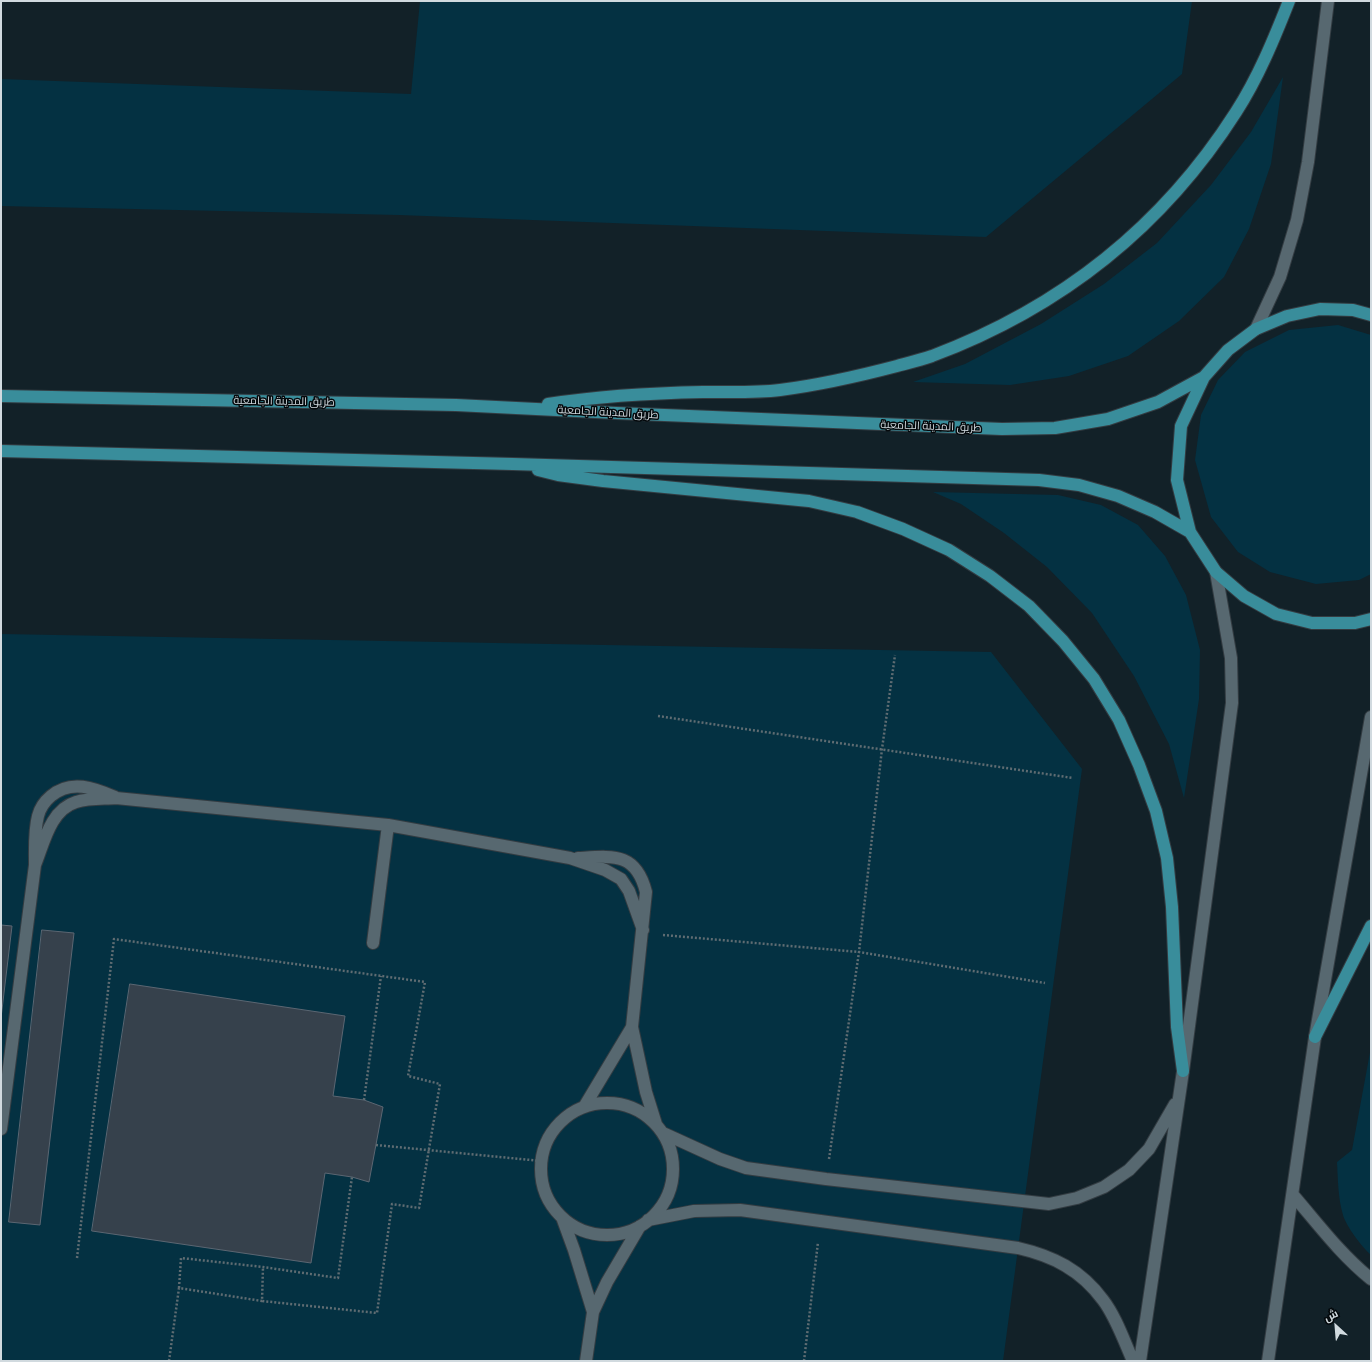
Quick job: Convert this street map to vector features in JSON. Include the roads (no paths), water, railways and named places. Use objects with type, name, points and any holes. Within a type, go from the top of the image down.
[{"type":"main road","points":[[526,407],[577,399],[650,393],[779,390],[866,374],[930,356],[992,331],[1051,299],[1105,260],[1160,210],[1199,166],[1237,111],[1269,52],[1289,1]]},
{"type":"main road","points":[[1371,315],[1353,310],[1320,309],[1287,316],[1256,329],[1228,350],[1204,377],[1182,426],[1177,480],[1190,532],[1216,572],[1244,596],[1276,614],[1312,623],[1355,623],[1371,619]]},
{"type":"main road","name":"طريق المدينة الجامعية","points":[[1,396],[456,404],[624,413],[1002,429],[1056,428],[1108,419],[1158,402],[1204,377]]},
{"type":"main road","points":[[1,451],[513,464],[1039,480],[1079,485],[1118,496],[1155,512],[1190,532]]},
{"type":"main road","points":[[513,464],[558,475],[603,482],[809,501],[857,512],[903,529],[949,550],[990,576],[1029,606],[1063,640],[1094,679],[1120,720],[1156,811],[1168,865],[1172,907],[1177,1027],[1183,1071]]},
{"type":"main road","points":[[1315,1037],[1371,926]]},
{"type":"street","points":[[1256,329],[1280,277],[1297,220],[1308,162],[1328,1]]},
{"type":"street","points":[[1140,1361],[1183,1071],[1232,703],[1231,658],[1216,572]]},
{"type":"street","points":[[1268,1361],[1315,1037],[1371,717]]},
{"type":"street","points":[[1,1129],[35,865],[36,827],[38,814],[45,801],[57,791],[72,786],[97,789],[116,798]]},
{"type":"street","points":[[35,865],[51,824],[57,815],[66,807],[76,802],[116,798],[388,825],[570,858],[605,870],[620,879],[629,891],[642,932]]},
{"type":"street","points":[[373,943],[388,825]]},
{"type":"street","points":[[570,858],[609,856],[623,859],[635,867],[643,878],[646,892],[632,1027],[646,1092],[659,1129],[671,1151],[673,1170],[670,1189],[662,1206],[644,1223],[607,1282],[593,1312],[586,1361]]},
{"type":"street","points":[[584,1107],[632,1027]]},
{"type":"street","points":[[593,1312],[563,1220],[550,1203],[542,1183],[541,1161],[548,1138],[563,1119],[584,1107],[603,1103],[622,1105],[640,1112],[659,1129],[707,1154],[746,1168],[826,1179],[1049,1204],[1077,1198],[1104,1187],[1129,1170],[1149,1149],[1179,1098]]},
{"type":"street","points":[[1293,1195],[1334,1244],[1371,1279]]},
{"type":"street","points":[[563,1220],[581,1230],[600,1235],[621,1234],[644,1223],[694,1211],[740,1210],[1018,1248],[1040,1253],[1065,1264],[1086,1280],[1104,1300],[1133,1361]]}]
